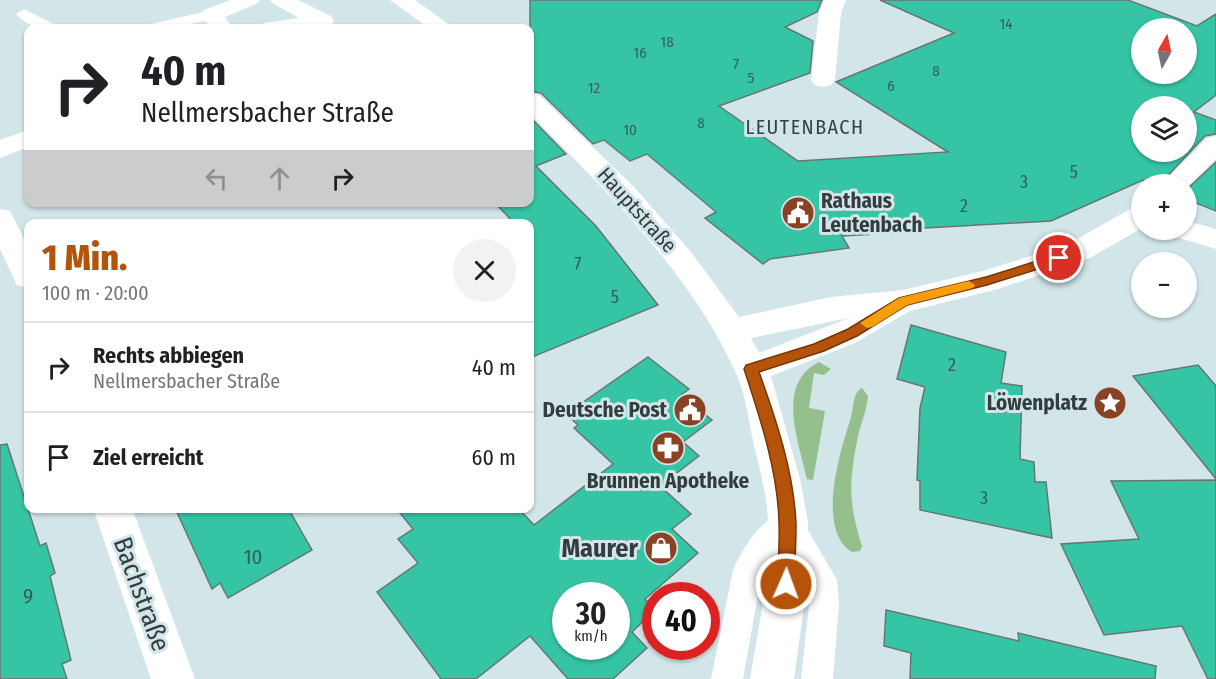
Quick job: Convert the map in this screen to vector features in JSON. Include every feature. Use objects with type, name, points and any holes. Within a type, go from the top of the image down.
[{"type":"street","points":[[217,22],[249,0]]},
{"type":"street","points":[[281,0],[323,24]]},
{"type":"street","points":[[401,0],[437,24]]},
{"type":"street","points":[[823,80],[833,7]]},
{"type":"street","name":"Hauptstraße","points":[[534,104],[624,193],[680,259],[731,331],[751,369],[766,414],[782,479],[788,522],[786,584],[772,679]]},
{"type":"street","points":[[0,150],[24,140]]},
{"type":"street","points":[[1185,174],[1216,144]]},
{"type":"street","points":[[0,218],[24,269]]},
{"type":"street","points":[[731,331],[831,308],[903,301],[1040,265],[1079,251],[1131,221]]},
{"type":"street","points":[[1197,233],[1216,239]]},
{"type":"street","points":[[751,369],[819,347],[853,332],[903,301]]},
{"type":"street","name":"Bachstraße","points":[[114,513],[173,679]]},
{"type":"lane","points":[[24,14],[41,24]]},
{"type":"lane","points":[[196,24],[217,22]]},
{"type":"lane","points":[[727,679],[748,570],[762,545],[788,522],[822,580],[824,605],[816,679]]},
{"type":"green space","points":[[819,362],[831,369],[824,375],[814,373],[809,408],[825,411],[813,480],[807,479],[799,448],[794,399],[797,384],[806,372]]},
{"type":"green space","points":[[862,388],[868,396],[855,452],[851,491],[854,517],[862,546],[860,551],[852,552],[841,541],[835,526],[834,488],[856,393]]},
{"type":"building","points":[[530,0],[822,0],[817,12],[785,27],[813,41],[810,73],[719,106],[798,161],[948,152],[836,82],[954,33],[880,0],[1128,0],[1176,18],[1131,18],[1131,84],[1197,84],[1197,26],[1216,14],[1216,95],[1197,110],[1197,96],[1131,96],[1131,162],[1181,162],[1169,174],[1131,174],[1131,185],[1051,221],[890,230],[892,233],[842,236],[849,248],[770,259],[763,264],[705,218],[716,212],[647,154],[630,161],[604,140],[593,144],[541,93],[534,92],[534,24],[530,24]]},
{"type":"building","points":[[1197,113],[1216,120],[1216,134],[1205,136],[1197,145]]},
{"type":"building","points":[[534,121],[566,154],[536,166],[596,226],[658,305],[534,356],[534,219],[510,219],[499,207],[534,207]]},
{"type":"building","points":[[1216,162],[1216,211],[1197,203],[1197,180]]},
{"type":"building","points":[[911,325],[1006,352],[1001,383],[1022,386],[1020,459],[1034,462],[1035,482],[1046,482],[1052,538],[920,510],[920,481],[917,480],[920,408],[925,387],[897,379]]},
{"type":"building","points":[[648,357],[689,389],[681,395],[712,420],[683,442],[699,456],[660,486],[691,514],[672,529],[698,553],[665,582],[642,582],[642,622],[632,632],[642,643],[642,653],[613,679],[568,679],[530,636],[476,679],[441,679],[377,592],[418,563],[398,539],[413,529],[400,513],[523,513],[534,525],[613,464],[574,428],[578,425],[566,414]]},
{"type":"building","points":[[1198,365],[1216,386],[1216,479],[1133,376]]},
{"type":"building","points":[[7,444],[24,497],[24,513],[29,513],[40,546],[46,543],[55,573],[50,576],[71,660],[62,664],[67,679],[0,679],[0,445]]},
{"type":"building","points":[[1216,480],[1216,679],[1208,679],[1182,626],[1104,635],[1061,544],[1139,539],[1111,481]]},
{"type":"building","points":[[177,513],[291,513],[312,550],[228,598],[220,583],[212,589]]},
{"type":"building","points":[[886,610],[1019,641],[1018,633],[1156,666],[1155,679],[910,679],[911,653],[884,646]]},
{"type":"slow traffic","points":[[867,323],[903,301],[969,285]]},
{"type":"place","name":"Rathaus Leutenbach","points":[[798,213]]},
{"type":"place","name":"Löwenplatz","points":[[1110,403]]},
{"type":"place","name":"Deutsche Post","points":[[690,410]]},
{"type":"place","name":"Brunnen Apotheke","points":[[668,448]]},
{"type":"place","name":"Maurer","points":[[661,548]]},
{"type":"district","name":"LEUTENBACH","points":[[805,127]]},
{"type":"route","points":[[786,584],[788,522],[782,479],[766,414],[751,369],[797,355],[853,332],[903,301],[987,281],[1059,258]]}]
